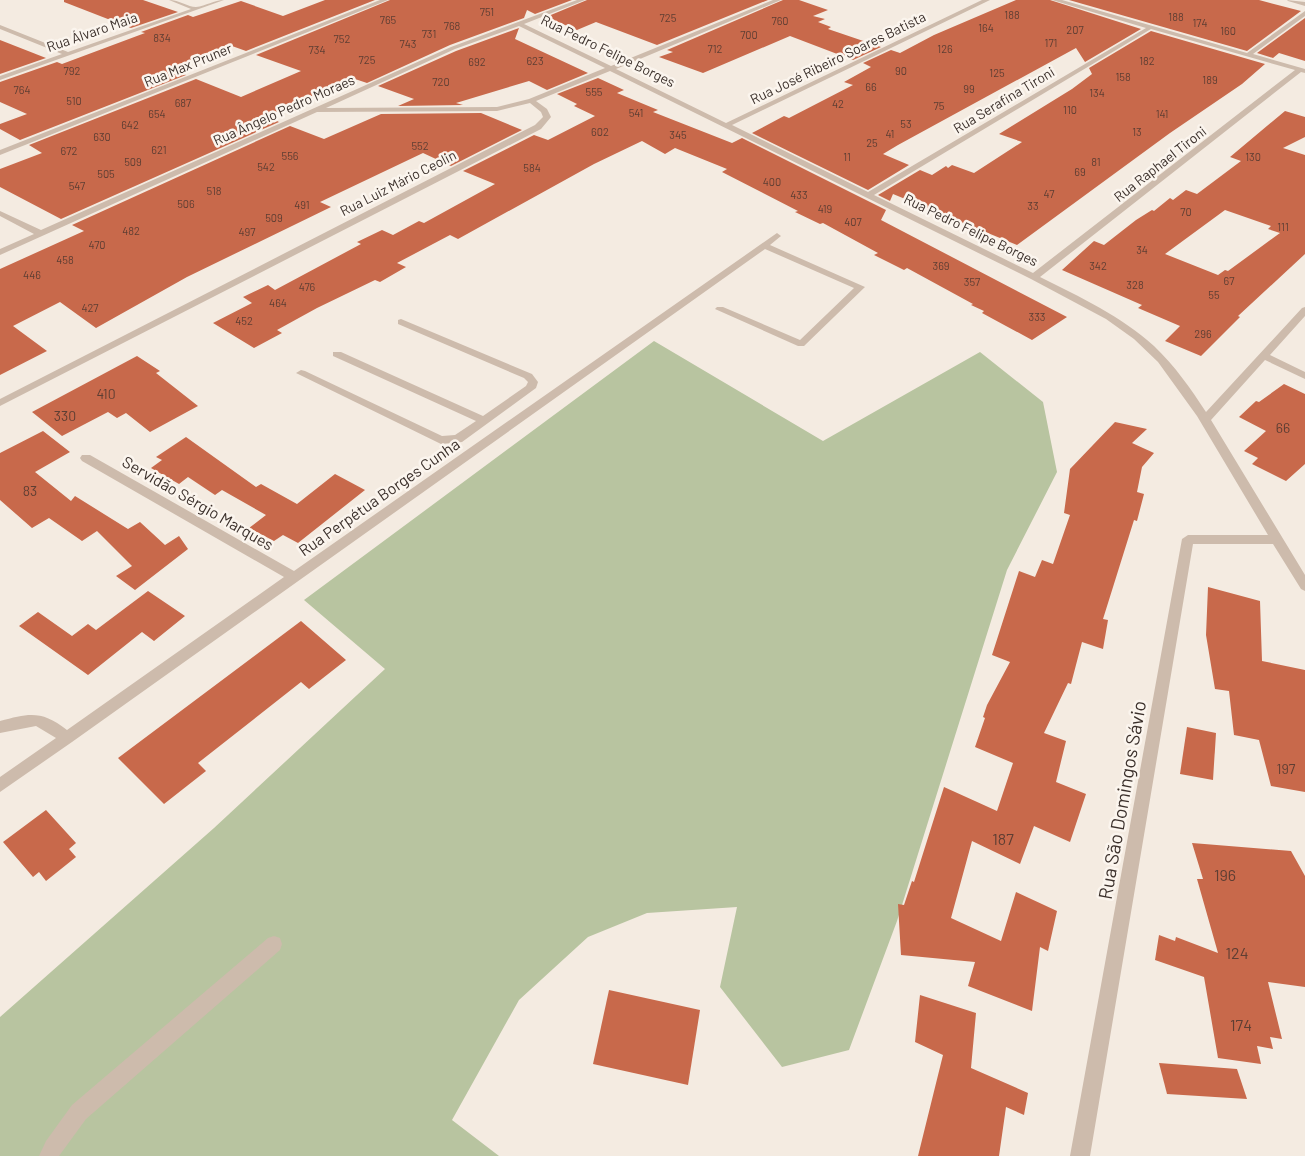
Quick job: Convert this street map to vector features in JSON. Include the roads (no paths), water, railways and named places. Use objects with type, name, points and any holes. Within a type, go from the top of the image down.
[{"type":"street","points":[[172,0],[197,9]]},
{"type":"street","name":"Rua Álvaro Maia","points":[[0,78],[221,0]]},
{"type":"street","name":"Rua Max Pruner","points":[[0,153],[385,0]]},
{"type":"street","name":"Rua Ângelo Pedro Moraes","points":[[0,252],[454,48],[582,0]]},
{"type":"street","points":[[314,110],[481,110],[509,108],[531,102],[778,0]]},
{"type":"street","name":"Rua José Ribeiro Soares Batista","points":[[728,125],[987,0]]},
{"type":"street","points":[[1055,0],[1303,71]]},
{"type":"street","points":[[1290,0],[1305,4]]},
{"type":"street","points":[[1248,55],[1305,13]]},
{"type":"street","name":"Rua Pedro Felipe Borges","points":[[518,23],[1034,277],[1088,305],[1131,332],[1167,366],[1205,420],[1305,586]]},
{"type":"street","points":[[0,27],[67,54]]},
{"type":"street","name":"Rua Serafina Tironi","points":[[869,195],[1151,27]]},
{"type":"street","name":"Rua Raphael Tironi","points":[[1034,277],[1303,71]]},
{"type":"street","name":"Rua Luiz Mário Ceolin","points":[[0,404],[538,127],[547,117],[544,111],[531,102]]},
{"type":"street","points":[[0,213],[41,234]]},
{"type":"street","name":"Rua Perpétua Borges Cunha","points":[[0,785],[777,236]]},
{"type":"street","points":[[720,309],[801,344],[860,287],[764,245]]},
{"type":"street","points":[[1205,420],[1305,310]]},
{"type":"street","points":[[302,373],[441,440],[458,439],[531,388],[533,382],[528,376],[402,322]]},
{"type":"street","points":[[337,354],[484,421]]},
{"type":"street","points":[[1264,356],[1305,376]]},
{"type":"street","points":[[469,432],[486,441]]},
{"type":"street","name":"Servidão Sérgio Marques","points":[[86,458],[294,577]]},
{"type":"street","name":"Rua São Domingos Sávio","points":[[1080,1156],[1188,539],[1277,540]]},
{"type":"street","points":[[0,727],[33,719],[48,723],[66,738]]},
{"type":"street","points":[[49,1156],[79,1112],[274,944]]}]
